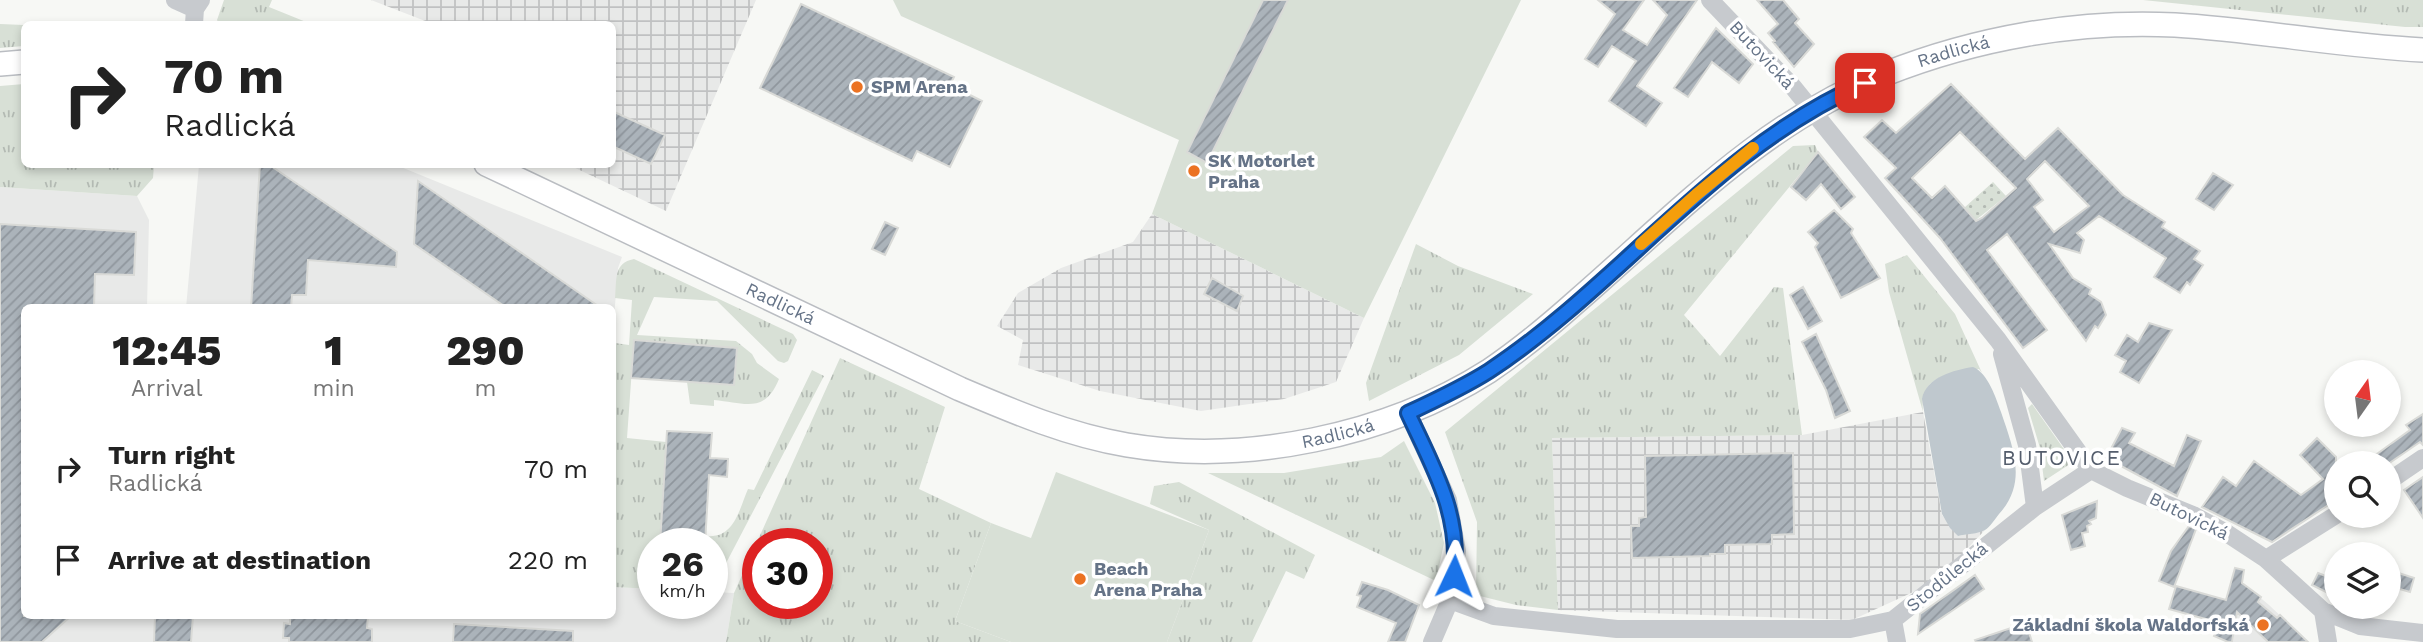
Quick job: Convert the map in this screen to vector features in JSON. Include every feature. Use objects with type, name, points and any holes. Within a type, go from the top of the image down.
[{"type":"main road","name":"Radlická","points":[[494,168],[960,389],[1029,418],[1077,434],[1127,445],[1219,452],[1288,446],[1408,413],[1472,381],[1527,343],[1735,161],[1777,131],[1837,94],[1942,54],[2046,30],[2133,24],[2171,25],[2423,50]]},
{"type":"main road","points":[[0,64],[21,62]]},
{"type":"street","points":[[175,0],[197,11]]},
{"type":"street","name":"Butovická","points":[[1710,0],[1811,109],[1998,340],[2091,470],[2193,515],[2228,534],[2266,559],[2323,611],[2360,626],[2423,633]]},
{"type":"street","name":"Butovická","points":[[1998,340],[2027,445],[2035,507]]},
{"type":"street","points":[[1408,413],[1448,500],[1457,551],[1450,600],[1432,642]]},
{"type":"street","points":[[2401,473],[2423,458]]},
{"type":"street","name":"Stodůlecká","points":[[1450,600],[1494,616],[1617,629],[1850,629],[1893,620],[2035,507],[2091,470]]},
{"type":"street","points":[[2266,559],[2324,523]]},
{"type":"street","points":[[2323,611],[2328,642]]},
{"type":"street","points":[[1893,620],[1897,642]]},
{"type":"street","points":[[2360,626],[2377,642]]},
{"type":"shaded area","points":[[371,0],[756,0],[666,211],[575,168],[616,168],[616,21],[425,21]]},
{"type":"shaded area","points":[[199,168],[403,168],[622,257],[618,268],[615,304],[186,304]]},
{"type":"shaded area","points":[[0,187],[137,196],[149,220],[147,304],[21,304],[21,619],[616,619],[616,587],[637,588],[637,619],[728,619],[728,593],[734,593],[726,642],[0,642]]},
{"type":"shaded area","points":[[1152,214],[1364,318],[1336,382],[1284,399],[1201,411],[1100,391],[1018,365],[1023,340],[997,326],[1018,293],[1061,268],[1133,242]]},
{"type":"shaded area","points":[[1973,367],[1987,380],[1997,400],[2010,439],[2016,477],[2008,502],[1989,527],[1958,536],[1942,514],[1922,399],[1929,385],[1935,380]]},
{"type":"shaded area","points":[[1923,412],[1942,515],[1958,536],[1985,530],[1947,570],[1922,588],[1852,620],[1558,610],[1552,438],[1802,435]]},
{"type":"shaded area","name":"Základní škola Waldorfská","points":[[2250,589],[2308,642],[2233,642],[2238,611],[2235,608]]},
{"type":"green space","points":[[224,0],[272,0],[269,7],[304,21],[218,21]]},
{"type":"green space","points":[[893,0],[1521,0],[1364,318],[1152,214],[1179,140],[901,16]]},
{"type":"green space","points":[[2143,0],[2423,0],[2423,27],[2405,27]]},
{"type":"green space","points":[[0,24],[21,25],[21,46],[0,48]]},
{"type":"green space","points":[[21,84],[21,168],[154,168],[153,178],[137,196],[0,187],[0,86]]},
{"type":"green space","points":[[1815,145],[1818,152],[1684,315],[1720,356],[1774,287],[1783,288],[1802,435],[1552,438],[1558,610],[1516,605],[1476,595],[1477,522],[1445,432],[1793,146]]},
{"type":"green space","points":[[1993,182],[2006,196],[1946,244],[1936,233]]},
{"type":"green space","points":[[1416,244],[1458,266],[1533,294],[1459,355],[1369,401],[1366,383]]},
{"type":"green space","points":[[1907,255],[1955,314],[1982,373],[1979,369],[1957,372],[1931,383],[1923,399],[1923,412],[1889,292],[1885,264]]},
{"type":"green space","points":[[634,259],[793,334],[797,340],[788,361],[784,363],[778,361],[717,301],[654,297],[637,335],[736,341],[752,354],[757,363],[779,379],[767,397],[753,404],[714,400],[714,406],[690,404],[687,382],[734,385],[737,348],[634,340],[627,438],[666,442],[661,528],[637,528],[637,588],[616,587],[616,343],[629,345],[632,300],[615,298],[616,279],[622,264]]},
{"type":"green space","points":[[840,358],[945,407],[919,489],[991,523],[955,621],[1011,642],[726,642],[734,593],[742,575],[742,619],[833,619],[833,528],[763,528]]},
{"type":"green space","points":[[812,370],[824,376],[744,528],[742,528],[728,559],[728,529],[734,522],[748,489],[754,490]]},
{"type":"green space","points":[[2032,404],[2073,462],[2044,481],[2040,448],[2028,408]]},
{"type":"green space","points":[[1404,441],[1435,503],[1444,543],[1436,581],[1208,473],[1284,473],[1381,457]]},
{"type":"green space","name":"Beach Arena Praha","points":[[1056,472],[1209,530],[1167,642],[1011,642],[955,621],[991,523],[1031,538]]},
{"type":"green space","points":[[1179,482],[1315,555],[1304,579],[1286,571],[1252,642],[1167,642],[1209,530],[1150,504],[1154,486]]},
{"type":"building","points":[[1263,0],[1288,0],[1207,163],[1187,152]]},
{"type":"building","points":[[1598,0],[1644,0],[1623,30],[1647,45],[1667,15],[1653,0],[1697,0],[1637,86],[1662,103],[1646,126],[1609,101],[1636,61],[1612,46],[1598,67],[1585,59],[1615,14]]},
{"type":"building","points":[[1757,0],[1783,0],[1799,19],[1795,23],[1814,44],[1794,67],[1768,33],[1778,24]]},
{"type":"building","name":"SPM Arena","points":[[801,4],[954,77],[950,85],[982,101],[950,167],[917,151],[912,161],[760,88]]},
{"type":"building","points":[[1716,28],[1753,64],[1739,83],[1712,62],[1688,97],[1674,88]]},
{"type":"building","points":[[1951,84],[2025,159],[2058,128],[2123,195],[2165,222],[2162,227],[2200,251],[2194,259],[2203,265],[2190,285],[2187,282],[2180,293],[2154,277],[2166,258],[2099,216],[2077,233],[2084,240],[2080,253],[2049,244],[2073,278],[2091,289],[2089,294],[2101,302],[2106,315],[2086,341],[2007,234],[1987,250],[2047,330],[2023,348],[1940,238],[1885,178],[1896,168],[1864,137],[1882,120],[1896,133]],"holes":[[[1960,132],[2016,188],[1976,221],[1945,186],[1932,198],[1912,178]],[[2045,161],[2089,206],[2054,232],[2034,207],[2043,200],[2027,179]]]},
{"type":"building","points":[[616,113],[665,135],[651,164],[616,148]]},
{"type":"building","points":[[1818,152],[1855,197],[1841,209],[1821,184],[1806,200],[1791,187]]},
{"type":"building","points":[[260,168],[274,168],[397,252],[396,267],[308,260],[306,295],[292,295],[291,304],[251,304]]},
{"type":"building","points":[[2213,173],[2233,185],[2214,210],[2196,199]]},
{"type":"building","points":[[418,181],[595,304],[501,304],[414,244]]},
{"type":"building","points":[[1834,210],[1853,229],[1851,233],[1880,278],[1841,298],[1815,247],[1818,243],[1808,232]]},
{"type":"building","points":[[885,222],[898,228],[885,255],[872,249]]},
{"type":"building","points":[[0,224],[136,232],[134,275],[95,274],[94,304],[21,304],[21,619],[68,619],[42,642],[0,642]]},
{"type":"building","points":[[1212,278],[1243,296],[1237,311],[1204,294]]},
{"type":"building","points":[[1803,287],[1822,321],[1808,329],[1790,295]]},
{"type":"building","points":[[2149,323],[2172,330],[2139,383],[2120,372],[2126,361],[2115,355],[2127,335],[2138,342]]},
{"type":"building","points":[[1816,334],[1850,411],[1835,418],[1826,390],[1802,342]]},
{"type":"building","points":[[634,340],[737,348],[734,385],[631,378]]},
{"type":"building","points":[[2423,414],[2423,445],[2420,442],[2401,455],[2401,451],[2381,451],[2410,430],[2406,425]]},
{"type":"building","points":[[2122,428],[2135,433],[2129,443],[2174,466],[2187,435],[2201,441],[2177,496],[2106,458]]},
{"type":"building","points":[[667,431],[712,433],[710,458],[728,459],[727,477],[709,475],[706,528],[661,528]]},
{"type":"building","points":[[2317,438],[2330,451],[2324,451],[2324,508],[2272,542],[2202,507],[2223,477],[2236,486],[2254,461],[2301,495],[2323,479],[2300,455]]},
{"type":"building","points":[[1793,453],[1794,534],[1772,535],[1772,544],[1725,545],[1725,554],[1632,558],[1631,526],[1639,526],[1639,518],[1646,517],[1645,456]]},
{"type":"building","points":[[2423,477],[2423,518],[2404,490]]},
{"type":"building","points":[[2097,501],[2096,518],[2089,521],[2091,524],[2087,526],[2088,532],[2082,533],[2085,546],[2071,550],[2062,515]]},
{"type":"building","points":[[2189,526],[2196,529],[2174,587],[2159,581],[2171,551]]},
{"type":"building","points":[[2235,568],[2244,570],[2242,583],[2261,597],[2258,602],[2277,618],[2280,615],[2308,642],[2268,642],[2237,612],[2232,642],[2228,642],[2214,636],[2220,623],[2169,609],[2176,586],[2226,600]]},
{"type":"building","points":[[2318,573],[2324,575],[2324,591],[2312,585]]},
{"type":"building","points":[[2401,574],[2414,578],[2410,592],[2401,589]]},
{"type":"building","points":[[1975,575],[1984,589],[1918,634],[1920,614]]},
{"type":"building","points":[[1362,582],[1388,590],[1419,605],[1405,642],[1388,642],[1396,623],[1357,607],[1361,596],[1357,595]]},
{"type":"building","points":[[155,619],[193,619],[191,642],[154,642]]},
{"type":"building","points":[[290,619],[368,619],[367,628],[372,629],[372,642],[289,642],[289,638],[283,638],[284,623],[290,624]]},
{"type":"building","points":[[2026,623],[2032,642],[1975,640]]},
{"type":"building","points":[[454,624],[573,631],[573,642],[453,642]]},
{"type":"slow traffic","points":[[1641,244],[1753,148]]},
{"type":"place","name":"SPM Arena","points":[[857,87]]},
{"type":"place","name":"SK Motorlet Praha","points":[[1194,171]]},
{"type":"place","name":"Beach Arena Praha","points":[[1080,579]]},
{"type":"place","name":"Základní škola Waldorfská","points":[[2263,625]]},
{"type":"district","name":"BUTOVICE","points":[[2062,458]]},
{"type":"route","points":[[1454,576],[1457,551],[1448,500],[1408,413],[1472,381],[1501,362],[1576,302],[1748,152],[1798,117],[1837,94],[1865,83]]}]
